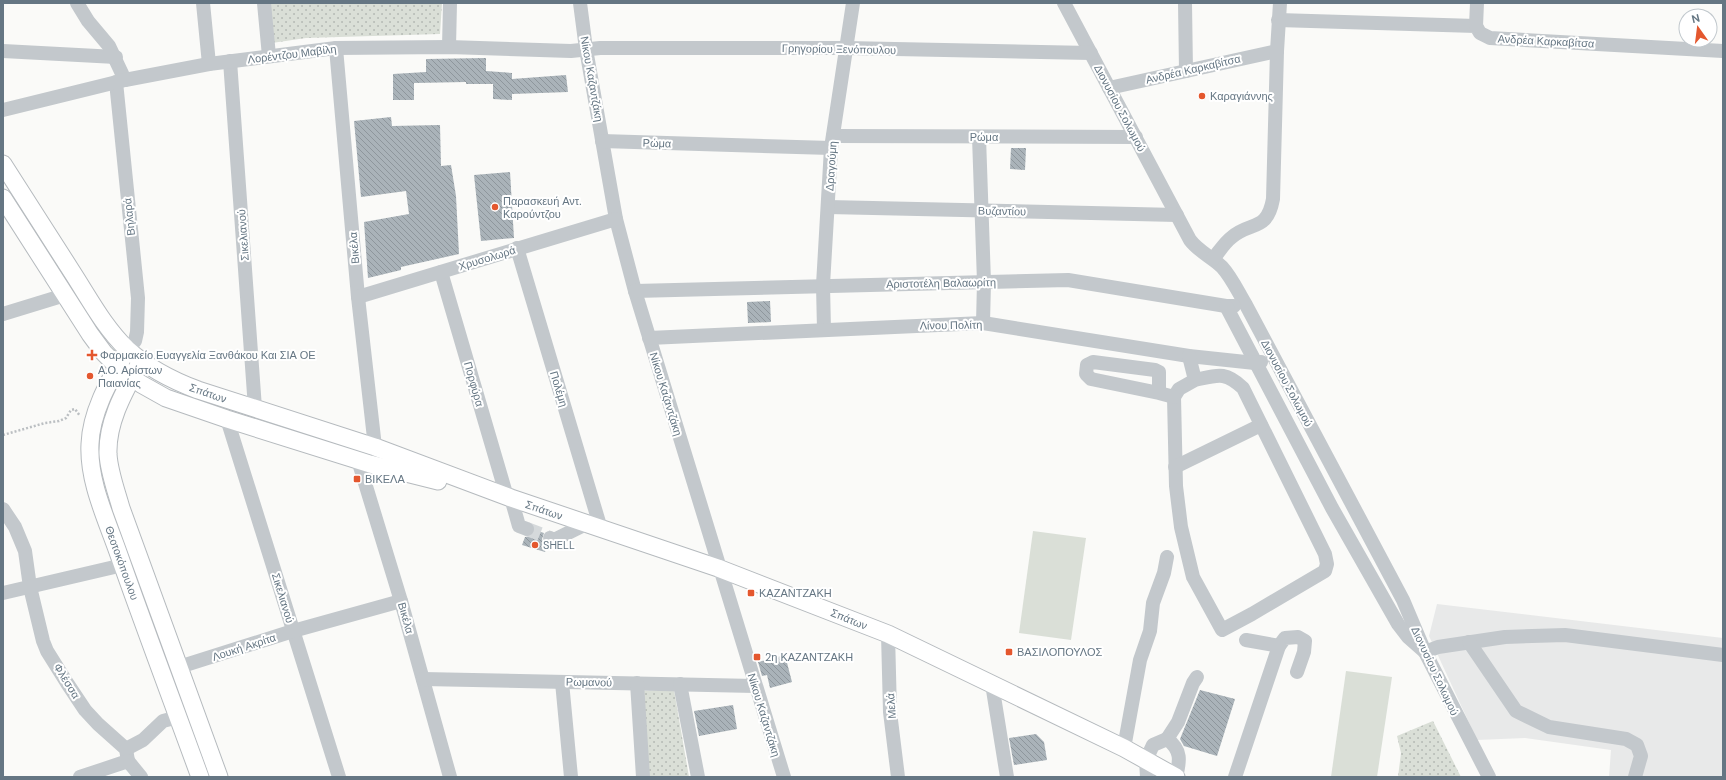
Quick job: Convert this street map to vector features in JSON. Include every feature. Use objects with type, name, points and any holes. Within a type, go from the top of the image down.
[{"type":"main road","name":"Σπάτων","points":[[3,164],[105,323],[127,349],[140,360],[176,382],[375,447],[509,498],[718,568],[888,634],[1124,748],[1176,777]]},
{"type":"main road","name":"Σπάτων","points":[[3,198],[90,334],[104,353],[132,378],[160,395],[227,419],[358,460],[509,498]]},
{"type":"main road","name":"Θεοτοκόπουλου","points":[[127,349],[117,366],[96,411],[90,443],[90,454],[95,484],[200,777]]},
{"type":"main road","name":"Θεοτοκόπουλου","points":[[140,360],[114,417],[108,443],[110,466],[121,508],[219,777]]},
{"type":"street","name":"Βηλαρά","points":[[77,3],[88,21],[109,46],[116,57],[120,81],[138,298],[137,332],[135,341],[127,349]]},
{"type":"street","points":[[203,3],[209,64]]},
{"type":"street","points":[[264,3],[270,56]]},
{"type":"street","points":[[449,47],[450,3]]},
{"type":"street","name":"Νίκου Καζαντζάκη","points":[[580,3],[586,49],[616,219],[635,291],[718,568],[784,777]]},
{"type":"street","name":"Δραγούμη","points":[[824,330],[823,285],[832,142],[853,3]]},
{"type":"street","name":"Διονυσίου Σολωμού","points":[[1064,3],[1176,215],[1195,247],[1213,259],[1228,274],[1246,305],[1402,600],[1425,652],[1488,777]]},
{"type":"street","points":[[1185,3],[1186,71]]},
{"type":"street","points":[[1213,259],[1232,237],[1265,220],[1272,208],[1278,20],[1280,3]]},
{"type":"street","points":[[1278,20],[1476,26],[1477,3]]},
{"type":"street","name":"Ανδρέα Καρκαβίτσα","points":[[1476,26],[1480,34],[1490,38],[1723,51]]},
{"type":"street","name":"Λορέντζου Μαβίλη","points":[[3,110],[120,81],[209,64],[336,48],[449,47],[571,51],[586,49]]},
{"type":"street","name":"Βικέλα","points":[[336,48],[358,297],[375,447]]},
{"type":"street","name":"Γρηγορίου Ξενόπουλου","points":[[586,49],[846,48],[1091,53]]},
{"type":"street","points":[[3,51],[116,57]]},
{"type":"street","name":"Ανδρέα Καρκαβίτσα","points":[[1109,88],[1277,51]]},
{"type":"street","name":"Σικελιανού","points":[[230,61],[255,408]]},
{"type":"street","points":[[979,137],[984,282],[983,323]]},
{"type":"street","name":"Ρώμα","points":[[602,141],[832,142],[979,137],[1136,137]]},
{"type":"street","name":"Βυζαντίου","points":[[828,207],[1176,215]]},
{"type":"street","name":"Χρυσολωρά","points":[[358,297],[616,219]]},
{"type":"street","name":"Πολέμη","points":[[517,248],[594,526]]},
{"type":"street","name":"Πορφύρα","points":[[441,272],[509,498],[519,526],[527,529]]},
{"type":"street","name":"Αριστοτέλη Βαλαωρίτη","points":[[635,291],[823,285],[1068,280],[1226,306],[1246,305]]},
{"type":"street","points":[[3,314],[65,295]]},
{"type":"street","points":[[1226,306],[1332,508],[1398,624],[1408,637],[1425,652],[1438,647],[1506,637],[1566,635],[1723,655]]},
{"type":"street","name":"Λίνου Πολίτη","points":[[649,338],[983,323],[1190,356],[1255,363],[1275,360]]},
{"type":"street","points":[[1190,356],[1195,380]]},
{"type":"street","points":[[1159,393],[1160,377],[1159,372],[1155,370],[1093,362],[1087,365],[1086,374],[1091,379],[1174,397]]},
{"type":"street","points":[[1220,375],[1234,379],[1243,388],[1325,554],[1327,564],[1325,571],[1222,630],[1193,577],[1181,527],[1176,486],[1174,397],[1179,389],[1195,380],[1220,375]]},
{"type":"street","name":"Σικελιανού","points":[[227,419],[339,777]]},
{"type":"street","points":[[1175,466],[1261,424]]},
{"type":"street","name":"Βικέλα","points":[[358,460],[401,601],[450,777]]},
{"type":"street","name":"Φλέσσα","points":[[3,509],[15,527],[25,551],[30,587],[43,641],[47,651],[66,683],[85,710],[127,755],[141,777]]},
{"type":"street","points":[[550,538],[554,540],[594,526]]},
{"type":"street","points":[[1124,748],[1140,660],[1150,632],[1153,603],[1164,573],[1167,557]]},
{"type":"street","points":[[3,593],[123,565]]},
{"type":"street","name":"Λουκή Ακρίτα","points":[[179,668],[293,631],[401,601]]},
{"type":"street","name":"Μελά","points":[[888,634],[890,712],[898,777]]},
{"type":"street","points":[[1235,777],[1279,646],[1286,638],[1298,637],[1304,641],[1304,652],[1297,672]]},
{"type":"street","points":[[1246,640],[1279,646]]},
{"type":"street","points":[[1469,642],[1516,711],[1549,727],[1626,739],[1637,745],[1641,756],[1635,777]]},
{"type":"street","points":[[1147,777],[1146,760],[1153,745],[1167,739],[1178,722],[1193,683],[1197,677]]},
{"type":"street","name":"Ρωμανού","points":[[423,679],[755,686]]},
{"type":"street","points":[[562,682],[571,777]]},
{"type":"street","points":[[637,683],[643,777]]},
{"type":"street","points":[[680,684],[698,777]]},
{"type":"street","points":[[992,684],[1007,777]]},
{"type":"street","points":[[80,777],[127,755],[163,721],[178,717]]},
{"type":"street","points":[[1167,739],[1179,752],[1180,764],[1176,777]]},
{"type":"path","points":[[3,435],[66,418]]},
{"type":"shaded area","points":[[269,3],[442,3],[440,34],[306,38],[272,43]]},
{"type":"shaded area","points":[[1033,531],[1086,538],[1071,640],[1019,633]]},
{"type":"shaded area","points":[[1437,604],[1723,638],[1723,777],[1609,777],[1611,750],[1525,738],[1477,740],[1429,636]]},
{"type":"shaded area","points":[[1346,671],[1392,677],[1377,777],[1331,777]]},
{"type":"shaded area","points":[[674,690],[689,777],[647,777],[641,691]]},
{"type":"shaded area","points":[[1433,721],[1461,777],[1398,777],[1401,753],[1397,736]]},
{"type":"building","points":[[486,58],[486,71],[512,73],[512,79],[566,75],[568,92],[512,94],[512,100],[493,99],[493,84],[466,84],[466,82],[414,83],[414,100],[393,100],[393,74],[426,72],[426,59]]},
{"type":"building","points":[[391,117],[392,126],[440,125],[441,166],[451,165],[456,196],[459,254],[401,267],[401,270],[368,278],[364,222],[409,214],[406,191],[361,197],[354,121]]},
{"type":"building","points":[[1011,148],[1026,148],[1025,170],[1010,169]]},
{"type":"building","name":"Παρασκευή Αντ. Καρούντζου","points":[[510,172],[514,238],[481,241],[474,175]]},
{"type":"building","points":[[770,301],[771,322],[748,323],[747,302]]},
{"type":"building","points":[[535,530],[544,533],[542,539],[543,543],[547,546],[545,552],[522,545],[525,537],[532,536]]},
{"type":"building","points":[[785,655],[792,682],[770,688],[767,675],[762,676],[758,662]]},
{"type":"building","points":[[1200,690],[1235,699],[1217,756],[1184,746],[1180,739]]},
{"type":"building","points":[[733,705],[737,729],[699,736],[694,711]]},
{"type":"building","points":[[1036,734],[1044,742],[1047,760],[1014,765],[1009,738]]},
{"type":"tunnel","points":[[527,529],[550,538]]},
{"type":"place","name":"Καραγιάννης","points":[[1202,96]]},
{"type":"place","name":"Παρασκευή Αντ. Καρούντζου","points":[[495,207]]},
{"type":"place","name":"Φαρμακείο Ευαγγελία Ξανθάκου Και ΣΙΑ ΟΕ","points":[[92,355]]},
{"type":"place","name":"Α.Ο. Αρίστων Παιανίας","points":[[90,376]]},
{"type":"place","name":"ΒΙΚΕΛΑ","points":[[357,479]]},
{"type":"place","name":"SHELL","points":[[535,545]]},
{"type":"place","name":"ΚΑΖΑΝΤΖΑΚΗ","points":[[751,593]]},
{"type":"place","name":"ΒΑΣΙΛΟΠΟΥΛΟΣ","points":[[1009,652]]},
{"type":"place","name":"2η ΚΑΖΑΝΤΖΑΚΗ","points":[[757,657]]}]
